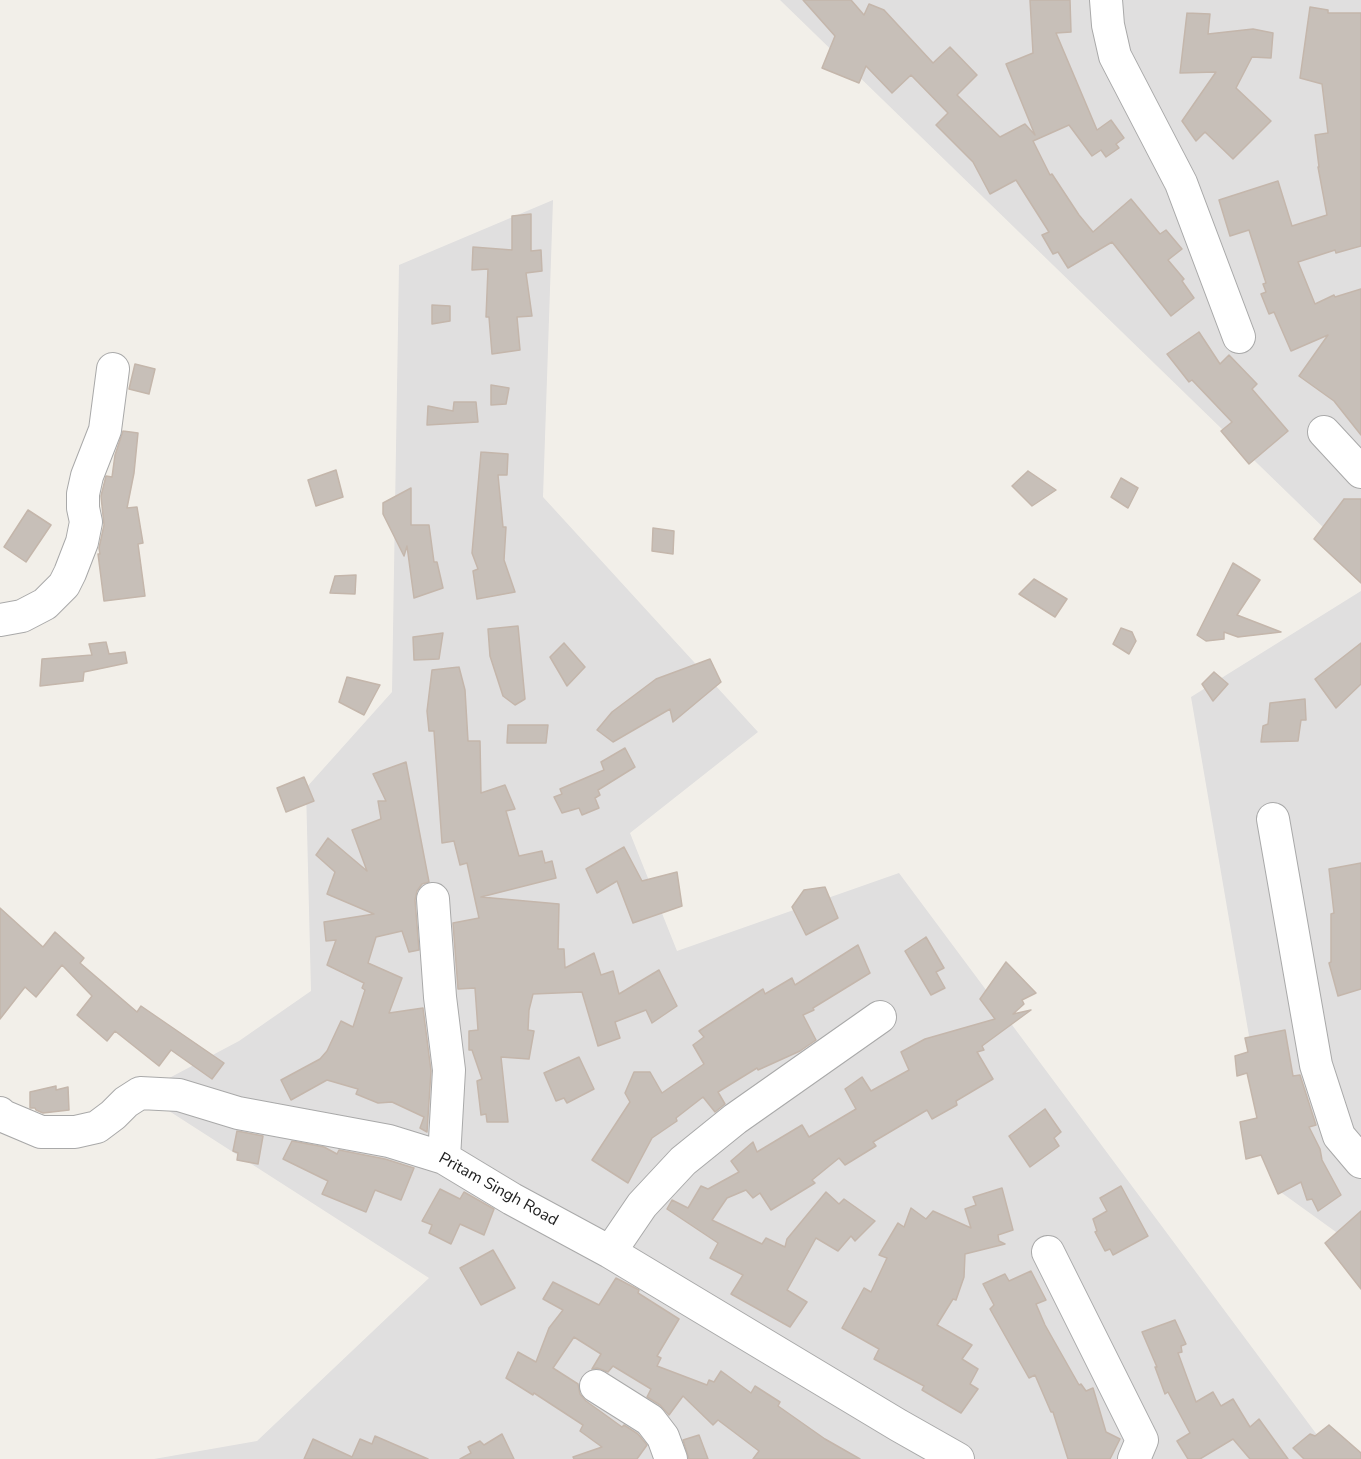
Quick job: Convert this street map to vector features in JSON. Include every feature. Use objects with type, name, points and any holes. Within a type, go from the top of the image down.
[{"type":"street","points":[[1106,0],[1108,25],[1115,56],[1181,183],[1239,337]]},
{"type":"street","points":[[0,620],[22,616],[45,604],[55,595],[70,573],[82,542],[86,522],[83,508],[85,485],[105,430],[112,369]]},
{"type":"street","points":[[1324,432],[1361,472]]},
{"type":"street","points":[[1273,819],[1316,1065],[1339,1136],[1361,1162]]},
{"type":"street","points":[[433,899],[440,997],[449,1070],[444,1158]]},
{"type":"street","points":[[610,1252],[642,1205],[682,1161],[735,1119],[880,1017]]},
{"type":"street","name":"Pritam Singh Road","points":[[0,1113],[41,1132],[75,1132],[97,1127],[140,1093],[179,1095],[238,1113],[389,1141],[444,1158],[512,1199],[610,1252],[958,1459]]},
{"type":"street","points":[[1048,1252],[1142,1440],[1134,1459]]},
{"type":"street","points":[[596,1386],[651,1420],[663,1437],[671,1459]]},
{"type":"shaded area","points":[[780,0],[1361,0],[1361,564]]},
{"type":"shaded area","points":[[553,200],[543,497],[758,732],[630,833],[677,951],[899,873],[1335,1459],[154,1459],[257,1441],[429,1278],[141,1093],[239,1041],[311,991],[306,788],[392,692],[399,265]]},
{"type":"shaded area","points":[[1361,591],[1361,1250],[1275,1188],[1191,697]]},
{"type":"building","points":[[803,0],[851,0],[864,15],[869,4],[884,10],[933,63],[950,47],[977,75],[957,95],[1000,137],[1025,124],[1035,135],[1006,64],[1033,53],[1030,0],[1070,0],[1071,32],[1056,33],[1097,130],[1111,120],[1124,138],[1116,144],[1119,148],[1106,157],[1101,150],[1092,156],[1069,125],[1033,141],[1050,175],[1052,174],[1093,232],[1131,199],[1160,234],[1166,230],[1182,249],[1168,260],[1184,279],[1182,281],[1194,298],[1171,316],[1112,242],[1068,268],[1058,252],[1053,254],[1042,235],[1049,232],[1016,180],[990,194],[973,162],[936,125],[948,113],[911,75],[892,93],[866,66],[859,83],[822,68],[835,36]]},
{"type":"building","points":[[1310,7],[1328,10],[1328,13],[1361,13],[1361,246],[1336,253],[1335,250],[1298,262],[1315,304],[1334,295],[1335,297],[1361,289],[1361,435],[1334,401],[1299,376],[1328,335],[1291,351],[1274,312],[1269,314],[1261,294],[1266,292],[1263,284],[1266,283],[1249,230],[1230,236],[1219,200],[1278,181],[1292,226],[1327,215],[1315,135],[1328,133],[1322,84],[1300,78]]},
{"type":"building","points":[[1187,13],[1210,14],[1208,34],[1253,29],[1273,33],[1271,58],[1252,57],[1236,88],[1271,121],[1233,159],[1205,132],[1196,141],[1182,121],[1216,72],[1180,73]]},
{"type":"building","points":[[531,214],[531,251],[541,250],[542,271],[526,273],[532,316],[517,317],[520,350],[492,354],[489,317],[486,317],[488,269],[472,270],[473,247],[512,250],[512,216]]},
{"type":"building","points":[[432,305],[450,306],[450,321],[432,324]]},
{"type":"building","points":[[1199,332],[1220,364],[1229,355],[1257,384],[1252,389],[1288,431],[1249,464],[1221,431],[1232,422],[1192,380],[1189,382],[1167,354]]},
{"type":"building","points":[[135,364],[155,369],[149,394],[129,389]]},
{"type":"building","points":[[491,385],[509,388],[506,404],[491,405]]},
{"type":"building","points":[[454,402],[476,402],[478,422],[427,425],[428,406],[453,411]]},
{"type":"building","points":[[123,431],[138,433],[134,473],[127,508],[137,507],[143,543],[138,544],[145,596],[104,601],[98,554],[100,554],[99,548],[104,525],[101,496],[106,476],[112,477],[115,455]]},
{"type":"building","points":[[481,452],[508,454],[507,475],[498,475],[503,527],[506,527],[504,560],[515,592],[477,599],[473,571],[478,569],[472,553]]},
{"type":"building","points":[[336,470],[343,497],[316,506],[308,480]]},
{"type":"building","points":[[1028,471],[1056,490],[1032,506],[1012,486]]},
{"type":"building","points":[[1121,478],[1138,488],[1128,508],[1111,497]]},
{"type":"building","points":[[411,488],[411,525],[429,525],[434,562],[437,562],[443,588],[414,598],[407,546],[404,556],[383,514],[383,503]]},
{"type":"building","points":[[1344,499],[1361,499],[1361,583],[1314,539]]},
{"type":"building","points":[[28,510],[51,525],[26,562],[4,547]]},
{"type":"building","points":[[653,528],[674,531],[673,554],[652,551]]},
{"type":"building","points":[[1233,563],[1260,580],[1237,615],[1281,632],[1238,637],[1224,632],[1224,639],[1206,641],[1197,635]]},
{"type":"building","points":[[356,575],[355,594],[330,593],[335,576]]},
{"type":"building","points":[[1034,579],[1067,599],[1055,617],[1019,594]]},
{"type":"building","points":[[518,626],[525,699],[515,705],[503,696],[490,656],[488,629]]},
{"type":"building","points":[[1121,628],[1132,632],[1136,641],[1129,654],[1113,644]]},
{"type":"building","points":[[443,633],[439,659],[414,660],[413,637]]},
{"type":"building","points":[[106,642],[109,654],[125,652],[127,663],[84,672],[83,681],[40,686],[42,659],[92,655],[89,644]]},
{"type":"building","points":[[564,643],[585,667],[567,686],[550,657]]},
{"type":"building","points":[[1361,643],[1361,684],[1336,708],[1315,679]]},
{"type":"building","points":[[710,659],[721,682],[673,722],[670,709],[613,742],[597,730],[612,712],[656,679]]},
{"type":"building","points":[[459,667],[465,690],[468,741],[480,741],[481,793],[505,785],[515,809],[506,811],[519,856],[542,851],[545,863],[552,861],[556,878],[481,897],[559,904],[558,949],[564,949],[565,968],[594,953],[601,975],[613,971],[619,994],[659,970],[677,1006],[652,1023],[646,1010],[615,1022],[620,1038],[598,1046],[582,992],[533,994],[528,1030],[534,1031],[529,1059],[501,1057],[508,1122],[487,1122],[486,1114],[481,1115],[477,1081],[482,1079],[472,1050],[469,1050],[469,1031],[478,1030],[475,988],[458,989],[453,923],[479,918],[467,863],[460,865],[454,841],[442,843],[434,731],[429,731],[427,711],[432,670]]},
{"type":"building","points":[[1214,672],[1228,684],[1213,701],[1202,684]]},
{"type":"building","points":[[347,677],[380,685],[364,715],[339,702]]},
{"type":"building","points":[[1305,699],[1306,720],[1301,720],[1298,741],[1261,742],[1263,726],[1268,724],[1270,703]]},
{"type":"building","points":[[508,725],[548,725],[546,743],[507,743]]},
{"type":"building","points":[[625,748],[635,767],[598,790],[600,795],[595,798],[599,808],[582,815],[579,808],[562,813],[554,797],[562,794],[560,789],[604,770],[601,762]]},
{"type":"building","points":[[406,762],[429,882],[422,884],[415,900],[419,950],[409,952],[402,931],[376,937],[368,963],[402,978],[389,1013],[423,1008],[431,1071],[427,1132],[420,1128],[424,1117],[392,1102],[378,1103],[356,1094],[358,1089],[327,1080],[291,1100],[281,1080],[320,1059],[327,1051],[341,1021],[353,1027],[365,990],[362,988],[364,983],[327,965],[336,940],[326,941],[324,922],[374,914],[327,894],[335,872],[316,855],[328,838],[367,871],[352,830],[381,819],[378,801],[386,801],[373,774]]},
{"type":"building","points":[[304,777],[314,801],[286,812],[277,788]]},
{"type":"building","points":[[624,847],[642,881],[677,872],[682,906],[633,923],[617,881],[597,893],[586,869]]},
{"type":"building","points":[[1361,863],[1361,989],[1338,996],[1329,963],[1331,962],[1331,914],[1334,913],[1329,869]]},
{"type":"building","points":[[825,887],[838,918],[806,935],[792,907],[804,890]]},
{"type":"building","points":[[0,908],[43,947],[55,932],[84,958],[80,963],[137,1012],[141,1006],[224,1063],[212,1079],[171,1050],[159,1066],[115,1031],[107,1041],[77,1015],[92,996],[62,965],[36,997],[25,987],[0,1019]]},
{"type":"building","points":[[926,937],[944,968],[936,972],[945,988],[931,995],[905,951]]},
{"type":"building","points":[[858,945],[870,973],[803,1015],[816,1040],[800,1051],[758,1070],[757,1068],[718,1092],[725,1104],[715,1112],[703,1097],[676,1118],[677,1121],[652,1138],[628,1183],[592,1160],[630,1102],[625,1093],[634,1072],[650,1072],[662,1093],[704,1064],[693,1045],[704,1037],[699,1031],[763,989],[765,994],[792,978],[795,985]]},
{"type":"building","points":[[1006,962],[1036,993],[1022,1000],[1024,1004],[1013,1014],[1031,1010],[982,1046],[984,1050],[977,1052],[993,1079],[956,1101],[957,1105],[932,1119],[927,1110],[873,1142],[876,1146],[845,1165],[839,1158],[812,1180],[815,1183],[771,1210],[760,1193],[753,1198],[746,1190],[727,1198],[712,1220],[762,1244],[766,1238],[785,1247],[787,1239],[826,1192],[839,1204],[844,1199],[875,1221],[855,1241],[851,1236],[838,1251],[816,1238],[787,1290],[807,1302],[790,1327],[731,1294],[743,1275],[710,1258],[718,1243],[667,1209],[672,1200],[688,1208],[701,1186],[708,1189],[739,1172],[731,1161],[753,1142],[757,1152],[802,1125],[809,1137],[856,1109],[845,1089],[862,1077],[871,1091],[909,1070],[901,1052],[925,1039],[995,1019],[980,999]]},
{"type":"building","points":[[1285,1030],[1293,1076],[1300,1075],[1316,1125],[1309,1127],[1320,1149],[1322,1160],[1341,1195],[1318,1211],[1312,1199],[1307,1200],[1301,1182],[1278,1194],[1261,1155],[1246,1159],[1240,1122],[1257,1118],[1247,1073],[1237,1076],[1235,1056],[1248,1052],[1245,1038]]},
{"type":"building","points":[[579,1057],[594,1089],[567,1103],[564,1098],[556,1101],[544,1073]]},
{"type":"building","points":[[56,1086],[56,1090],[68,1087],[69,1110],[43,1113],[30,1108],[30,1092]]},
{"type":"building","points":[[1045,1109],[1061,1132],[1054,1138],[1059,1146],[1030,1167],[1009,1136]]},
{"type":"building","points":[[237,1131],[263,1136],[258,1164],[237,1160],[238,1153],[233,1151]]},
{"type":"building","points":[[292,1141],[324,1147],[337,1154],[339,1150],[385,1159],[414,1168],[401,1200],[375,1190],[366,1212],[322,1194],[328,1181],[283,1159]]},
{"type":"building","points":[[1121,1186],[1148,1236],[1113,1255],[1110,1249],[1105,1251],[1095,1232],[1097,1231],[1093,1219],[1107,1211],[1100,1198]]},
{"type":"building","points":[[1002,1188],[1013,1230],[998,1235],[999,1241],[1005,1244],[965,1254],[964,1277],[956,1300],[953,1299],[937,1325],[972,1345],[962,1359],[978,1369],[970,1384],[978,1389],[961,1413],[922,1390],[924,1386],[874,1359],[879,1349],[842,1328],[864,1288],[871,1292],[887,1258],[879,1255],[898,1223],[904,1227],[911,1208],[926,1219],[933,1211],[971,1228],[965,1209],[976,1205],[973,1197]]},
{"type":"building","points":[[440,1189],[460,1199],[464,1192],[494,1209],[484,1235],[460,1224],[451,1244],[429,1233],[432,1225],[422,1221]]},
{"type":"building","points":[[1361,1211],[1361,1289],[1325,1243]]},
{"type":"building","points":[[493,1250],[515,1288],[481,1305],[460,1268]]},
{"type":"building","points":[[1031,1271],[1046,1300],[1036,1304],[1045,1325],[1079,1385],[1081,1384],[1086,1391],[1093,1388],[1106,1432],[1120,1439],[1110,1459],[1068,1459],[1053,1412],[1035,1375],[1029,1378],[990,1309],[994,1305],[983,1284],[1005,1274],[1009,1281]]},
{"type":"building","points":[[616,1278],[639,1290],[638,1293],[679,1319],[657,1356],[661,1358],[657,1366],[707,1385],[709,1380],[714,1382],[721,1371],[751,1393],[755,1386],[780,1402],[778,1406],[825,1439],[860,1459],[753,1459],[759,1451],[718,1420],[713,1425],[683,1396],[669,1415],[660,1405],[647,1397],[651,1389],[613,1366],[608,1372],[597,1368],[592,1369],[601,1354],[574,1337],[553,1368],[578,1384],[580,1394],[586,1401],[622,1427],[624,1425],[638,1434],[647,1445],[637,1459],[574,1459],[573,1457],[602,1447],[580,1431],[583,1425],[506,1378],[518,1352],[536,1362],[549,1328],[563,1310],[543,1299],[553,1282],[599,1305]]},
{"type":"building","points":[[1175,1320],[1186,1344],[1181,1346],[1182,1352],[1178,1353],[1196,1402],[1213,1392],[1221,1406],[1233,1399],[1250,1427],[1259,1419],[1288,1459],[1250,1459],[1233,1439],[1200,1459],[1188,1459],[1177,1441],[1190,1433],[1168,1392],[1165,1394],[1155,1367],[1157,1367],[1142,1332]]},
{"type":"building","points":[[1329,1425],[1361,1453],[1361,1459],[1304,1459],[1293,1448],[1310,1434],[1315,1436]]},
{"type":"building","points":[[502,1434],[514,1459],[460,1459],[471,1453],[468,1447],[480,1441],[484,1445]]},
{"type":"building","points":[[699,1435],[708,1459],[689,1459],[683,1440]]},
{"type":"building","points":[[375,1436],[428,1459],[304,1459],[313,1439],[352,1457],[360,1439],[372,1444]]}]
